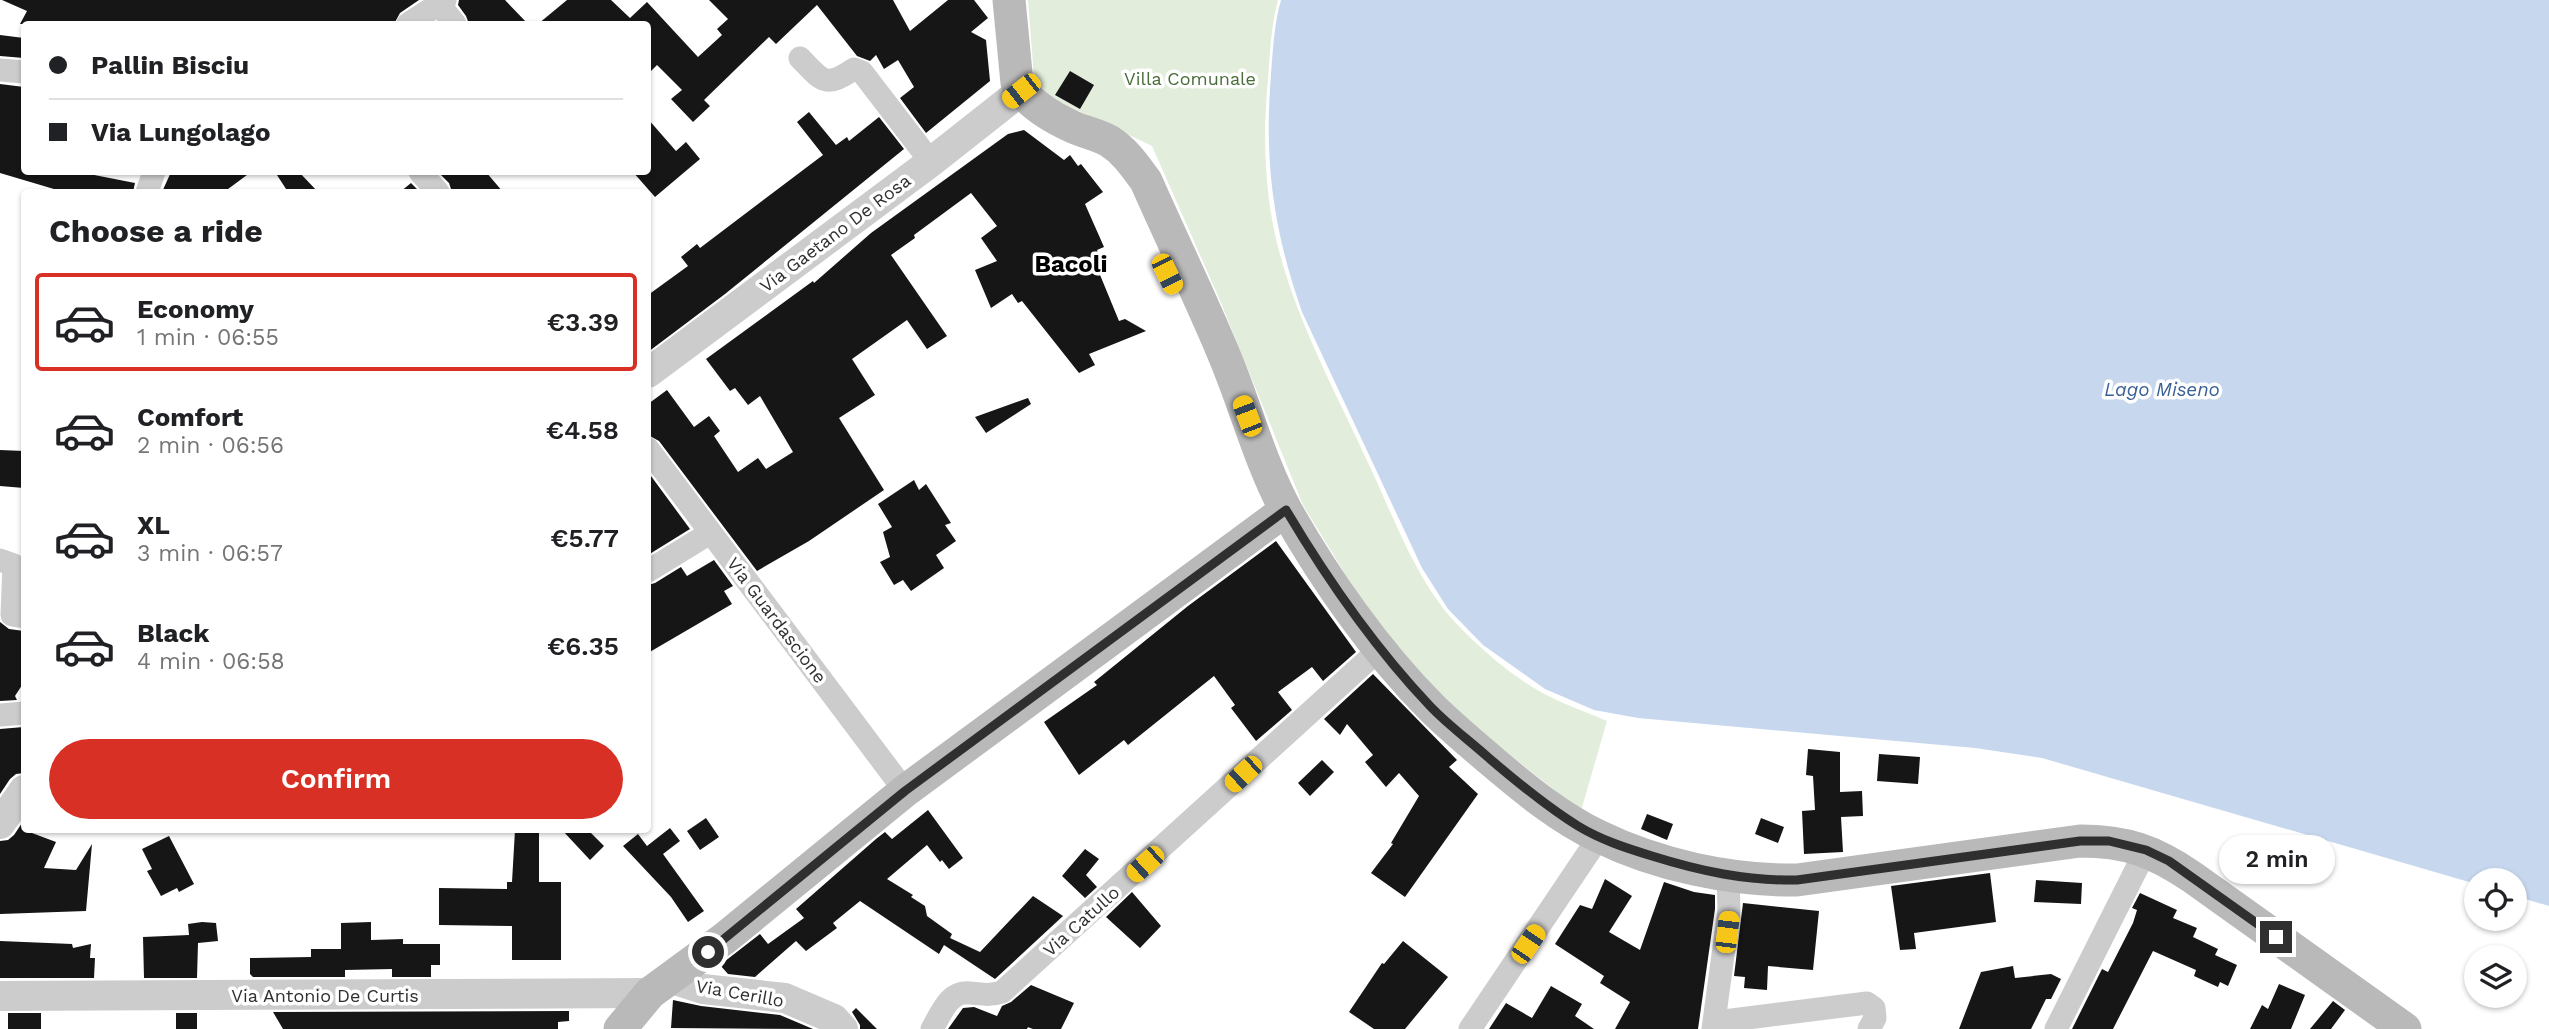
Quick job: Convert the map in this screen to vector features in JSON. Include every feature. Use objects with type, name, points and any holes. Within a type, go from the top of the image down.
[{"type":"main road","points":[[1009,0],[1017,83],[1021,91],[1044,110],[1071,126],[1104,158],[1132,202],[1208,357],[1263,459],[1286,510],[1325,576],[1429,705],[1520,784],[1578,826],[1623,847],[1697,870],[1761,880],[1797,880],[2080,841],[2109,841],[2146,850],[2169,861],[2405,1029]]},
{"type":"main road","points":[[620,1029],[661,986],[726,938],[905,791],[1286,510]]},
{"type":"street","points":[[413,21],[442,2],[453,21]]},
{"type":"street","points":[[800,58],[818,77],[827,80],[836,81],[854,69],[862,72],[930,162]]},
{"type":"street","points":[[0,70],[21,72]]},
{"type":"street","name":"Via Gaetano De Rosa","points":[[651,371],[1021,91]]},
{"type":"street","points":[[423,175],[435,189]]},
{"type":"street","name":"Via Guardascione","points":[[651,453],[905,791]]},
{"type":"street","points":[[651,569],[710,533]]},
{"type":"street","points":[[0,560],[14,565],[12,615],[21,616]]},
{"type":"street","name":"Via Catullo","points":[[932,1029],[950,998],[966,992],[988,996],[1002,992],[1381,648]]},
{"type":"street","points":[[0,715],[21,713]]},
{"type":"street","points":[[0,824],[21,794]]},
{"type":"street","points":[[1470,1029],[1599,837]]},
{"type":"street","points":[[2056,1029],[2146,850]]},
{"type":"street","points":[[1728,876],[1730,910],[1714,1026],[1867,1003],[1874,1008],[1875,1018],[1869,1029]]},
{"type":"street","name":"Via Antonio De Curtis","points":[[0,996],[661,986]]},
{"type":"street","name":"Via Cerillo","points":[[661,986],[785,999],[834,1019],[843,1029]]},
{"type":"green space","name":"Villa Comunale","points":[[1028,0],[1278,0],[1272,30],[1267,94],[1266,170],[1275,235],[1296,304],[1406,546],[1440,604],[1472,639],[1516,676],[1547,695],[1607,721],[1581,811],[1443,702],[1369,613],[1303,505],[1219,298],[1152,146],[1035,90]]},
{"type":"water","name":"Lago Miseno","points":[[1281,0],[2549,0],[2549,906],[2527,900],[2527,868],[2464,868],[2464,881],[2042,758],[1975,748],[1638,718],[1594,710],[1545,689],[1483,645],[1448,609],[1422,568],[1302,312],[1284,252],[1270,166],[1269,106]]},
{"type":"building","points":[[2,0],[419,0],[400,13],[396,21],[22,21],[27,11]]},
{"type":"building","points":[[459,0],[505,0],[525,21],[468,21],[458,5]]},
{"type":"building","points":[[567,0],[611,0],[630,18],[647,2],[698,57],[722,35],[717,29],[728,19],[709,0],[893,0],[910,31],[948,0],[974,0],[988,18],[971,32],[986,40],[990,81],[926,133],[900,98],[914,87],[898,60],[884,69],[876,55],[870,61],[857,56],[817,5],[776,44],[769,37],[704,100],[710,106],[693,122],[671,99],[682,90],[657,65],[651,71],[651,21],[542,21]]},
{"type":"building","points":[[0,35],[21,38],[21,58],[0,56]]},
{"type":"building","points":[[1070,71],[1094,85],[1080,109],[1055,95]]},
{"type":"building","points":[[0,84],[21,87],[21,175],[94,175],[135,183],[134,189],[54,189],[0,173]]},
{"type":"building","points":[[809,112],[836,145],[847,137],[849,141],[879,117],[904,149],[725,294],[651,350],[651,293],[688,266],[681,257],[697,244],[700,248],[823,155],[797,122]]},
{"type":"building","points":[[651,122],[676,151],[686,142],[700,159],[655,197],[651,189],[636,175],[651,175]]},
{"type":"building","points":[[1024,130],[1064,160],[1070,155],[1078,166],[1081,164],[1103,192],[1085,204],[1104,247],[1097,250],[1104,267],[1098,270],[1119,321],[1125,319],[1146,331],[1089,354],[1095,365],[1079,373],[1022,301],[1018,303],[1012,294],[991,308],[975,270],[997,261],[981,238],[997,226],[971,193],[891,255],[947,336],[927,349],[907,320],[852,359],[875,395],[839,418],[884,490],[809,541],[757,571],[659,441],[651,437],[651,402],[667,390],[694,427],[709,416],[720,431],[714,436],[738,472],[758,458],[766,469],[793,452],[760,396],[748,405],[735,388],[730,391],[706,359],[813,281],[814,283],[871,233],[1008,134]]},
{"type":"building","points":[[170,175],[247,175],[228,189],[163,189]]},
{"type":"building","points":[[277,175],[302,175],[315,189],[286,189]]},
{"type":"building","points":[[441,175],[489,175],[500,189],[451,189]]},
{"type":"building","points":[[411,183],[417,189],[404,189]]},
{"type":"building","points":[[1028,398],[1031,404],[986,433],[975,417]]},
{"type":"building","points":[[0,450],[21,451],[21,488],[0,486]]},
{"type":"building","points":[[651,476],[690,529],[651,553]]},
{"type":"building","points":[[914,480],[919,490],[926,484],[951,523],[945,525],[956,541],[936,555],[944,568],[911,591],[903,580],[894,585],[880,562],[890,557],[883,532],[892,527],[878,504]]},
{"type":"building","points":[[1276,541],[1356,652],[1323,681],[1312,667],[1278,692],[1292,710],[1256,741],[1231,708],[1235,705],[1214,676],[1128,745],[1124,740],[1079,775],[1044,722],[1097,685],[1094,682],[1188,606]]},
{"type":"building","points":[[714,560],[733,586],[724,591],[732,604],[651,651],[651,584],[681,567],[687,576]]},
{"type":"building","points":[[0,622],[9,629],[21,631],[21,687],[15,696],[17,700],[0,701]]},
{"type":"building","points":[[1373,674],[1457,760],[1449,767],[1478,794],[1405,897],[1371,873],[1393,844],[1391,843],[1419,796],[1399,773],[1386,787],[1365,762],[1373,755],[1347,724],[1340,735],[1324,719]]},
{"type":"building","points":[[21,727],[21,773],[10,779],[0,794],[0,729]]},
{"type":"building","points":[[1808,749],[1840,752],[1840,792],[1862,791],[1863,816],[1841,817],[1843,852],[1804,854],[1802,811],[1815,810],[1813,776],[1806,775]]},
{"type":"building","points":[[1879,754],[1920,757],[1918,784],[1877,781]]},
{"type":"building","points":[[1322,760],[1334,772],[1310,796],[1298,783]]},
{"type":"building","points":[[928,810],[963,858],[949,869],[927,845],[887,879],[925,906],[927,916],[952,934],[950,938],[980,952],[1033,896],[1063,916],[995,979],[944,945],[939,954],[860,901],[833,923],[837,928],[806,951],[796,941],[755,977],[728,974],[720,965],[760,934],[768,944],[804,918],[796,909],[876,839],[885,832],[892,839]]},
{"type":"building","points":[[1647,814],[1673,824],[1667,840],[1641,829]]},
{"type":"building","points":[[706,818],[719,837],[700,850],[687,831]]},
{"type":"building","points":[[1761,818],[1784,827],[1778,843],[1755,834]]},
{"type":"building","points":[[21,824],[21,833],[32,833],[56,842],[44,868],[76,870],[92,844],[86,911],[0,914],[0,841],[8,840]]},
{"type":"building","points":[[670,828],[680,841],[663,854],[704,911],[688,922],[671,897],[623,846],[638,834],[647,846]]},
{"type":"building","points":[[515,833],[539,833],[539,882],[561,882],[561,960],[512,960],[512,926],[439,925],[439,888],[507,889],[507,882],[512,882]]},
{"type":"building","points":[[565,833],[591,833],[604,846],[590,860]]},
{"type":"building","points":[[169,836],[194,884],[179,892],[177,888],[161,896],[147,871],[152,869],[142,849]]},
{"type":"building","points":[[1085,849],[1099,859],[1086,875],[1097,887],[1085,898],[1062,876]]},
{"type":"building","points":[[1990,873],[1996,922],[1914,933],[1916,949],[1900,950],[1891,886]]},
{"type":"building","points":[[1605,879],[1632,896],[1609,932],[1640,950],[1664,882],[1694,892],[1715,895],[1698,1029],[1615,1029],[1630,1002],[1600,983],[1604,976],[1555,944],[1580,905],[1592,909]]},
{"type":"building","points":[[2036,880],[2082,883],[2081,904],[2034,902]]},
{"type":"building","points":[[1132,892],[1161,926],[1140,948],[1106,917]]},
{"type":"building","points":[[2140,893],[2177,910],[2173,918],[2197,928],[2193,937],[2218,949],[2215,955],[2237,965],[2228,986],[2220,982],[2218,987],[2194,976],[2196,970],[2153,951],[2113,1029],[2072,1029],[2102,969],[2108,972],[2133,923],[2137,910],[2132,908]]},
{"type":"building","points":[[1743,903],[1819,911],[1813,970],[1768,966],[1767,990],[1744,988],[1745,977],[1734,976]]},
{"type":"building","points":[[371,922],[371,940],[403,939],[403,944],[440,944],[440,965],[431,965],[431,977],[392,977],[392,969],[345,970],[345,977],[253,977],[250,974],[250,958],[311,957],[311,949],[341,949],[341,923]]},
{"type":"building","points":[[216,923],[218,941],[198,943],[197,978],[144,978],[143,937],[189,935],[188,924]]},
{"type":"building","points":[[0,941],[72,944],[73,948],[91,944],[90,958],[95,958],[94,978],[0,978]]},
{"type":"building","points":[[1403,941],[1448,977],[1405,1029],[1374,1029],[1349,1012],[1382,963],[1384,964]]},
{"type":"building","points":[[2013,966],[2015,978],[2051,974],[2061,979],[2051,999],[2046,999],[2031,1029],[1959,1029],[1981,972]]},
{"type":"building","points":[[2279,984],[2305,995],[2291,1029],[2250,1029],[2262,1005],[2268,1009]]},
{"type":"building","points":[[1031,985],[1074,1003],[1061,1029],[948,1029],[963,1008],[974,1007],[997,1016],[1002,1006]]},
{"type":"building","points":[[1551,986],[1582,1004],[1575,1016],[1594,1029],[1489,1029],[1506,1003],[1532,1018]]},
{"type":"building","points":[[673,1000],[780,1015],[813,1029],[671,1028]]},
{"type":"building","points":[[2333,1001],[2345,1010],[2331,1029],[2310,1029]]},
{"type":"building","points":[[856,1008],[877,1029],[860,1029],[852,1012]]},
{"type":"building","points":[[569,1011],[569,1021],[558,1022],[558,1029],[283,1029],[273,1012]]},
{"type":"building","points":[[8,1013],[41,1013],[41,1029],[8,1029]]},
{"type":"building","points":[[176,1013],[197,1013],[197,1029],[176,1029]]},
{"type":"district","name":"Bacoli","points":[[1071,264]]},
{"type":"route","points":[[708,952],[905,791],[1286,510],[1325,576],[1429,705],[1520,784],[1578,826],[1599,837],[1697,870],[1761,880],[1797,880],[2080,841],[2109,841],[2146,850],[2169,861],[2276,937]]}]
